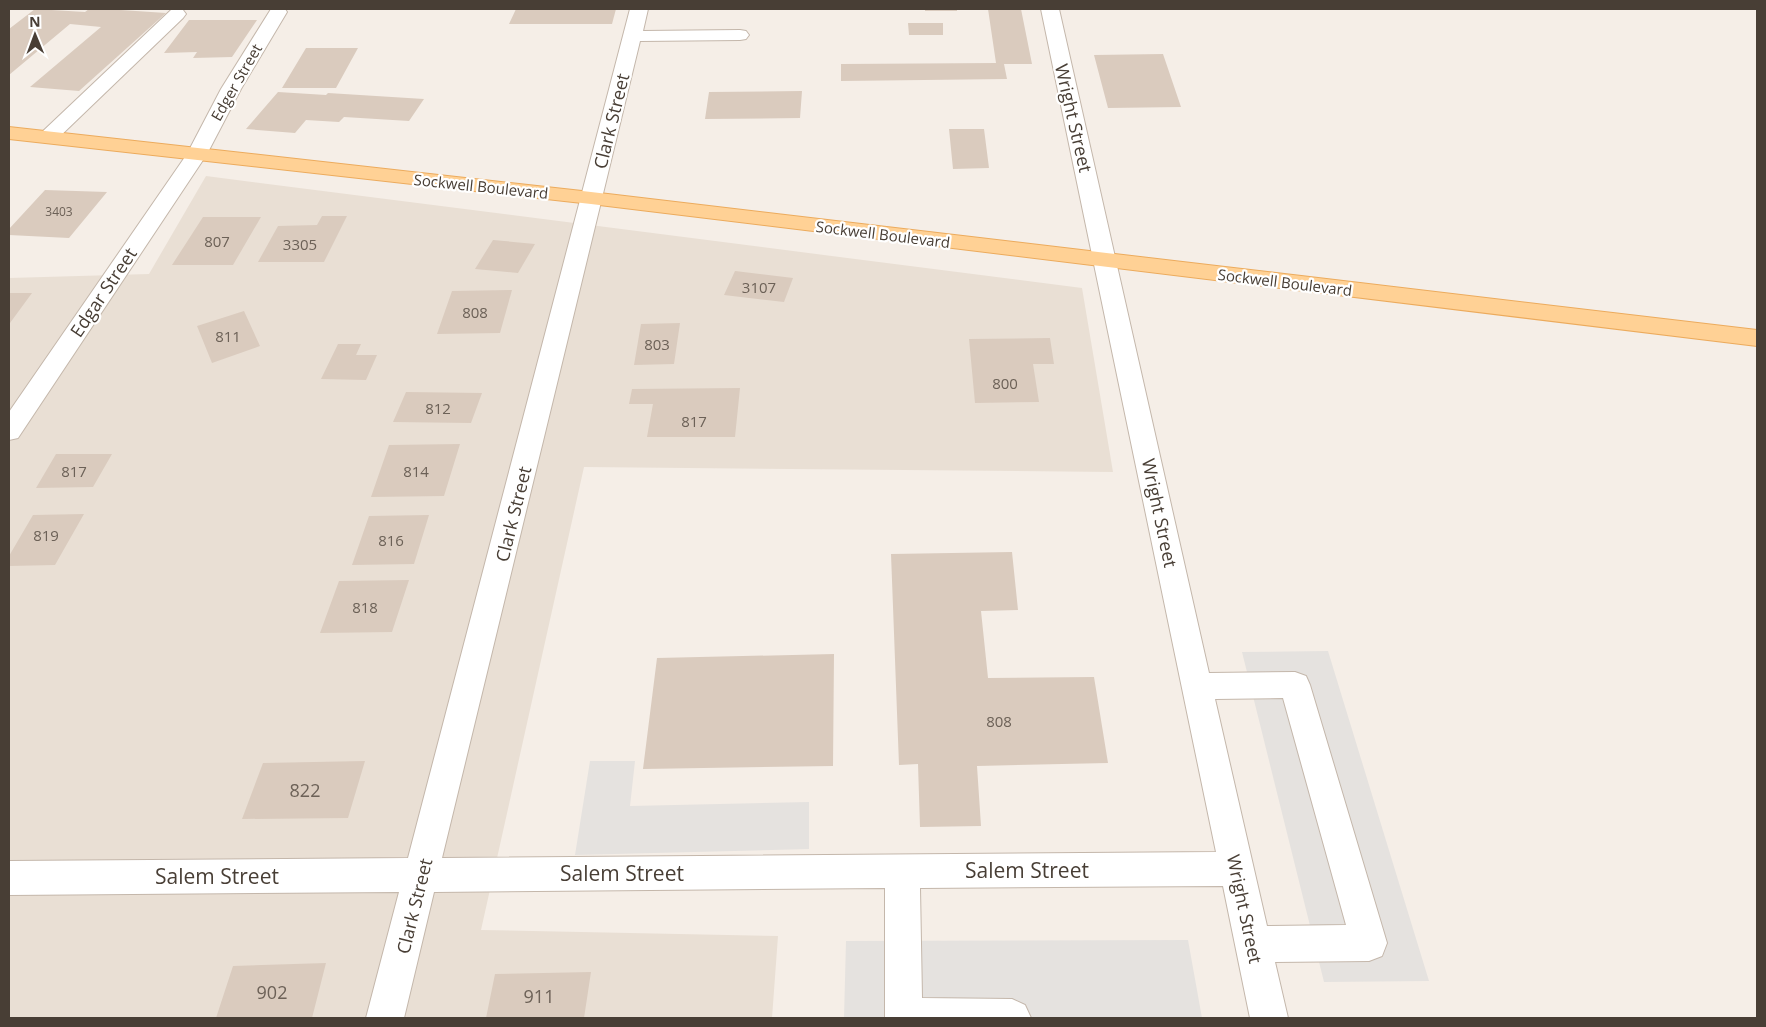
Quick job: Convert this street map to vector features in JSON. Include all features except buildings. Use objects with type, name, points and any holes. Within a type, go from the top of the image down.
[{"type":"main road","name":"Sockwell Boulevard","points":[[9,133],[591,198],[1757,338]]},
{"type":"street","name":"Clark Street","points":[[385,1018],[423,874],[639,9]]},
{"type":"street","name":"Wright Street","points":[[1050,9],[1106,260],[1268,1018]]},
{"type":"street","name":"Edger Street","points":[[197,154],[231,88],[278,12]]},
{"type":"street","points":[[48,138],[177,14]]},
{"type":"street","points":[[632,36],[740,35]]},
{"type":"street","name":"Edgar Street","points":[[9,431],[197,154]]},
{"type":"street","points":[[1197,686],[1295,685],[1369,943],[1252,944]]},
{"type":"street","name":"Salem Street","points":[[9,878],[1236,868]]},
{"type":"street","points":[[902,871],[904,1017],[1012,1018]]},
{"type":"shaded area","points":[[206,176],[1082,288],[1113,472],[584,467],[481,930],[778,936],[772,1018],[9,1018],[9,278],[149,274]]},
{"type":"shaded area","points":[[1328,651],[1429,981],[1324,982],[1242,652]]},
{"type":"shaded area","points":[[590,761],[635,761],[630,806],[809,802],[809,849],[575,855]]},
{"type":"shaded area","points":[[1188,940],[1202,1018],[844,1018],[846,941]]}]
